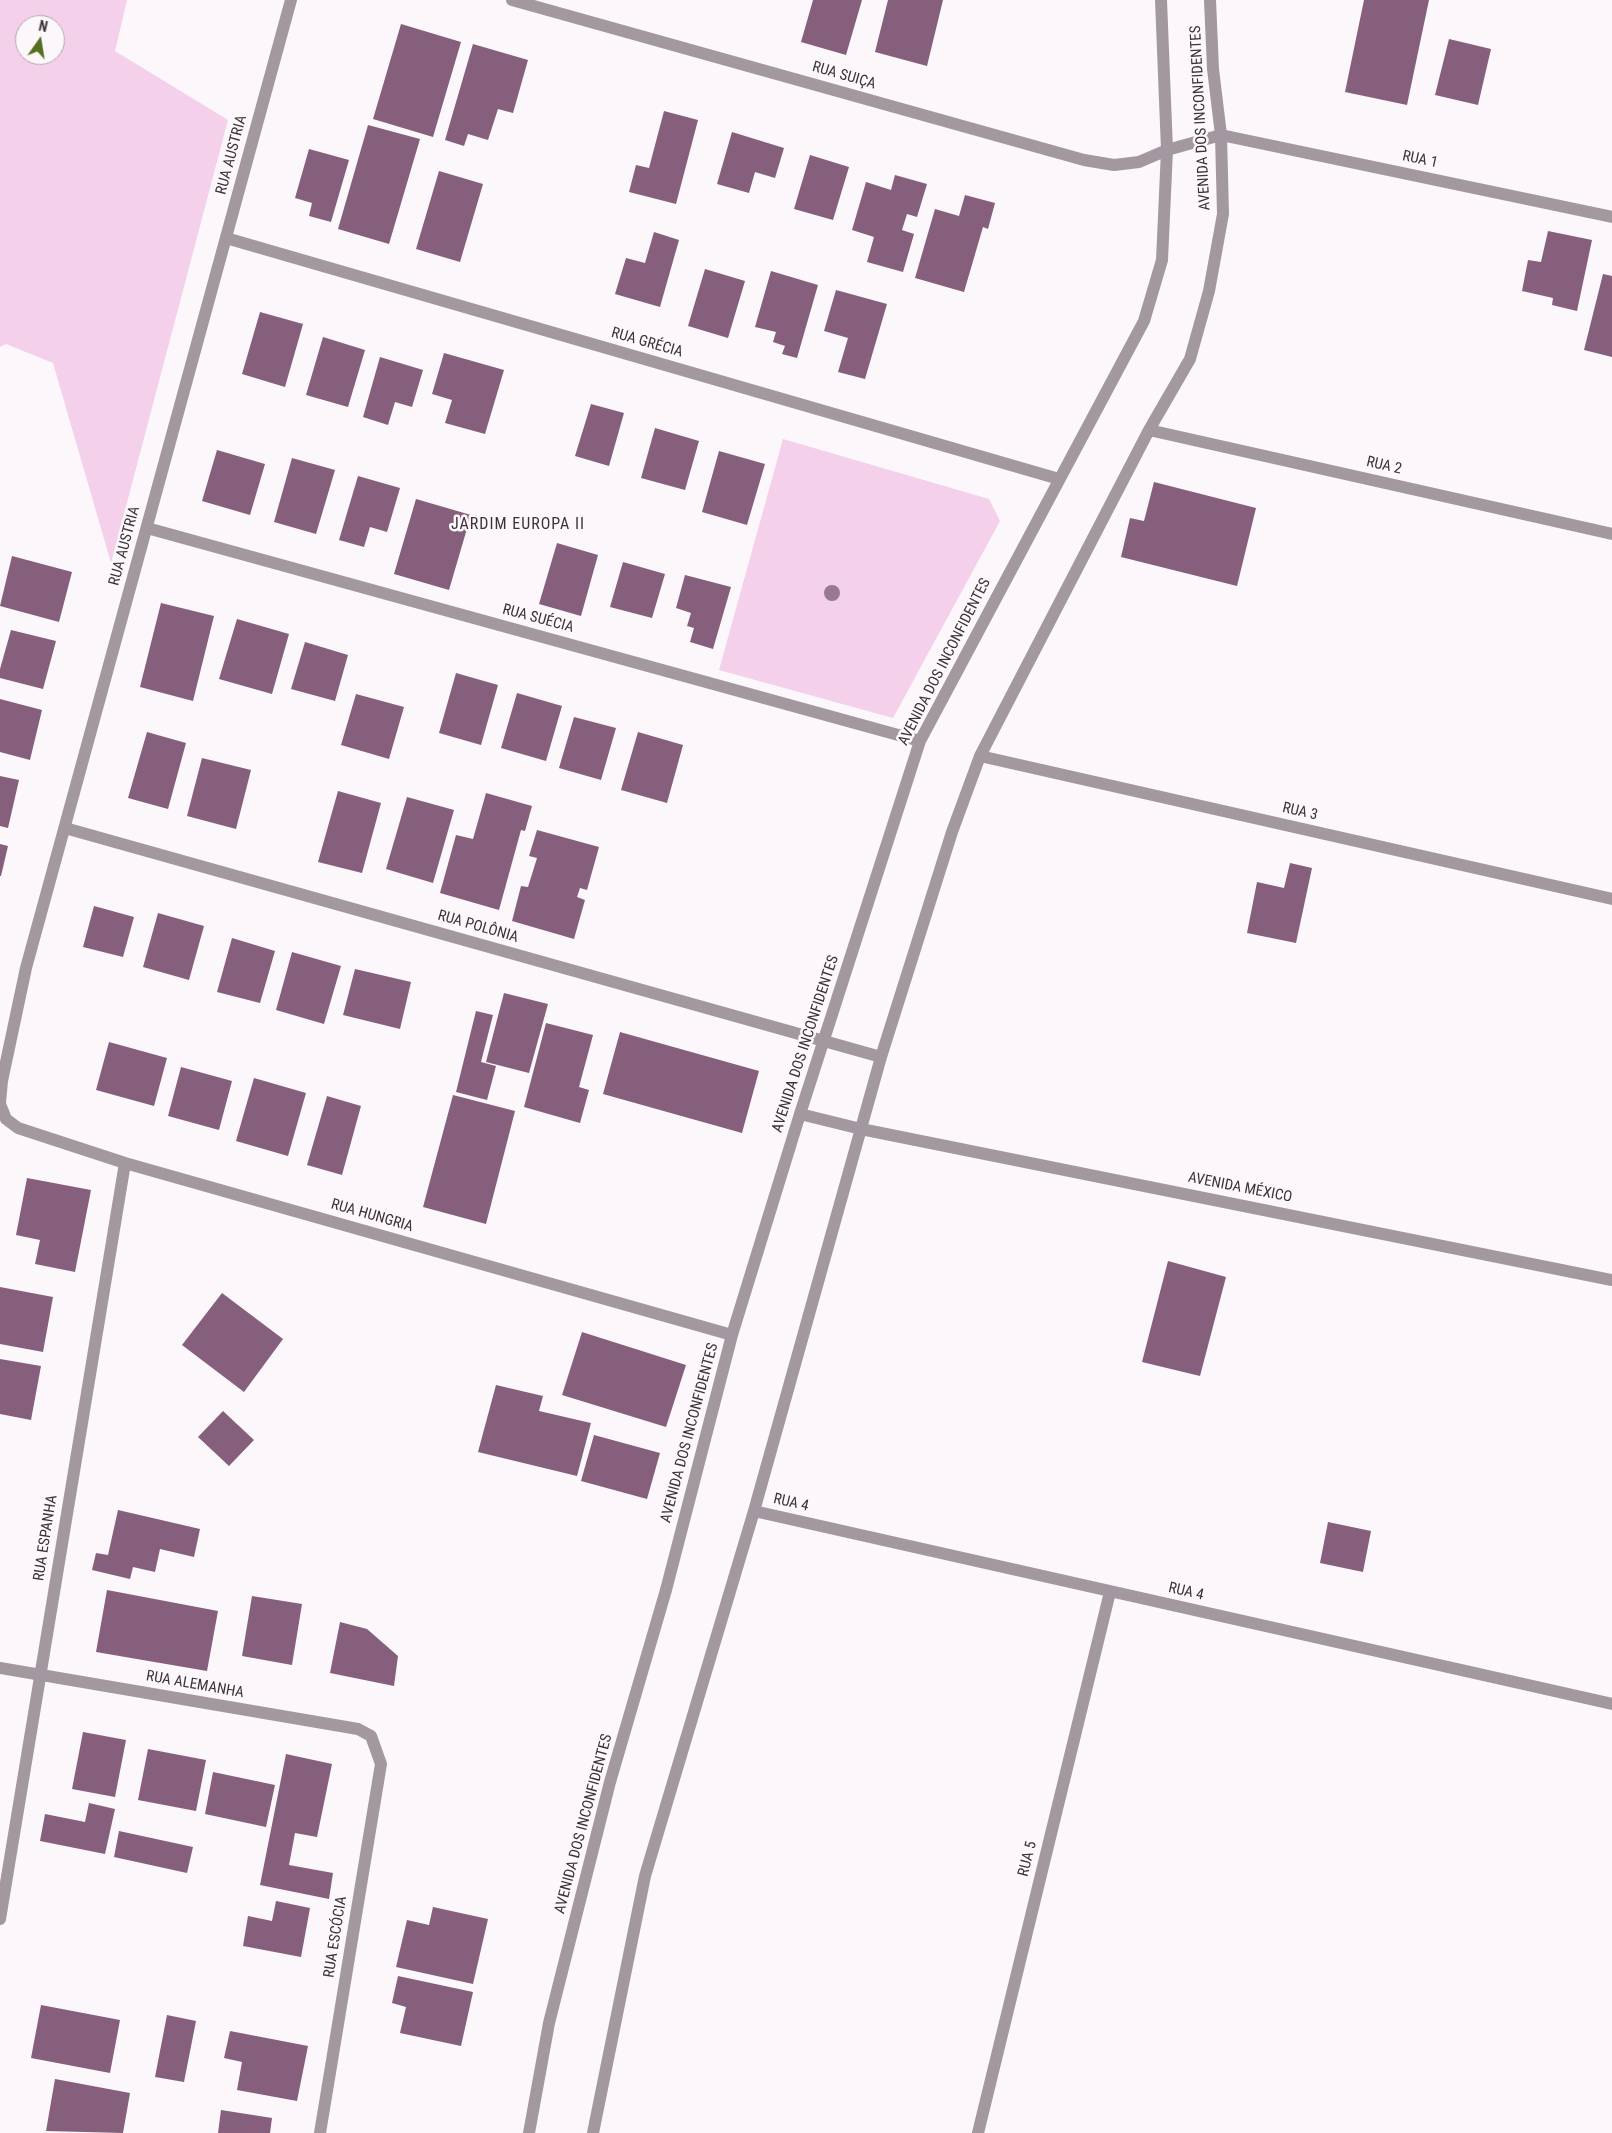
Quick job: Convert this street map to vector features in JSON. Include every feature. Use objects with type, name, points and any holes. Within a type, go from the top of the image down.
[{"type":"street","name":"RUA AUSTRIA","points":[[6,1119],[0,1104],[2,1080],[26,968],[66,828],[291,0]]},
{"type":"street","name":"RUA SUIÇA","points":[[512,0],[1084,160],[1114,165],[1139,162],[1167,150],[1221,135]]},
{"type":"street","name":"AVENIDA DOS INCONFIDENTES","points":[[529,2133],[549,2023],[593,1849],[666,1590],[732,1335],[800,1114],[920,741],[1144,321],[1162,260],[1167,150],[1161,0]]},
{"type":"street","name":"AVENIDA DOS INCONFIDENTES","points":[[593,2133],[645,1876],[754,1511],[881,1057],[952,832],[980,756],[1149,430],[1190,359],[1209,292],[1223,214],[1221,135],[1213,69],[1210,0]]},
{"type":"street","name":"RUA 1","points":[[1221,135],[1612,217]]},
{"type":"street","name":"RUA GRÉCIA","points":[[226,238],[1059,479]]},
{"type":"street","name":"RUA 2","points":[[1149,430],[1612,534]]},
{"type":"street","name":"RUA SUÉCIA","points":[[147,528],[920,741]]},
{"type":"street","name":"RUA 3","points":[[980,756],[1612,899]]},
{"type":"street","name":"RUA POLÔNIA","points":[[66,828],[881,1057]]},
{"type":"street","name":"AVENIDA MÉXICO","points":[[800,1114],[861,1129],[1612,1280]]},
{"type":"street","name":"RUA HUNGRIA","points":[[6,1119],[18,1128],[125,1163],[732,1335]]},
{"type":"street","name":"RUA ESPANHA","points":[[0,1918],[125,1163]]},
{"type":"street","name":"RUA 4","points":[[754,1511],[1612,1704]]},
{"type":"street","name":"RUA 5","points":[[978,2133],[1110,1592]]},
{"type":"street","name":"RUA ALEMANHA","points":[[0,1668],[358,1729],[371,1736],[377,1747]]},
{"type":"street","name":"RUA ESCÓCIA","points":[[320,2133],[381,1764],[377,1747]]},
{"type":"shaded area","points":[[0,0],[127,0],[115,51],[228,120],[111,563],[53,363],[6,344],[0,347]]},
{"type":"shaded area","points":[[783,439],[989,499],[1000,521],[893,718],[719,670]]},
{"type":"building","points":[[813,0],[862,0],[846,55],[801,42]]},
{"type":"building","points":[[888,0],[943,0],[927,66],[875,52]]},
{"type":"building","points":[[1364,0],[1429,0],[1407,105],[1345,92]]},
{"type":"building","points":[[401,24],[461,42],[433,137],[373,119]]},
{"type":"building","points":[[1449,39],[1491,49],[1478,105],[1435,95]]},
{"type":"building","points":[[473,44],[528,60],[513,113],[498,109],[488,140],[468,134],[464,146],[445,140]]},
{"type":"building","points":[[664,111],[698,120],[676,204],[629,192],[636,165],[649,168]]},
{"type":"building","points":[[368,125],[420,139],[389,244],[338,229]]},
{"type":"building","points":[[732,132],[784,148],[775,178],[755,172],[749,193],[717,184]]},
{"type":"building","points":[[309,149],[349,160],[331,222],[309,216],[312,203],[295,198]]},
{"type":"building","points":[[810,155],[849,167],[833,220],[794,209]]},
{"type":"building","points":[[439,171],[483,184],[460,262],[416,249]]},
{"type":"building","points":[[895,175],[927,184],[917,217],[907,214],[902,230],[914,234],[903,272],[867,262],[874,237],[852,230],[866,182],[891,190]]},
{"type":"building","points":[[965,195],[995,203],[988,229],[983,227],[964,292],[915,278],[935,209],[959,216]]},
{"type":"building","points":[[1548,231],[1592,240],[1577,311],[1552,305],[1553,298],[1522,291],[1528,260],[1541,262]]},
{"type":"building","points":[[654,232],[679,240],[660,307],[615,294],[626,258],[645,263]]},
{"type":"building","points":[[705,269],[745,281],[728,338],[688,326]]},
{"type":"building","points":[[771,271],[818,285],[797,358],[782,354],[785,346],[773,342],[776,332],[755,327]]},
{"type":"building","points":[[1603,274],[1612,276],[1612,357],[1584,350]]},
{"type":"building","points":[[836,290],[887,304],[865,379],[838,372],[848,338],[824,331]]},
{"type":"building","points":[[260,312],[303,324],[285,387],[242,374]]},
{"type":"building","points":[[323,337],[365,350],[348,407],[306,395]]},
{"type":"building","points":[[444,353],[504,370],[485,434],[445,423],[452,400],[432,394]]},
{"type":"building","points":[[380,357],[423,370],[412,407],[395,402],[388,425],[363,417]]},
{"type":"building","points":[[591,404],[624,413],[609,466],[575,456]]},
{"type":"building","points":[[655,428],[699,441],[685,490],[641,478]]},
{"type":"building","points":[[217,450],[265,464],[250,515],[202,501]]},
{"type":"building","points":[[719,451],[765,464],[747,525],[702,512]]},
{"type":"building","points":[[292,458],[335,470],[316,534],[274,522]]},
{"type":"building","points":[[358,476],[400,488],[387,532],[370,527],[364,547],[339,540]]},
{"type":"building","points":[[1154,482],[1256,508],[1237,586],[1121,557],[1130,518],[1144,521]]},
{"type":"building","points":[[416,499],[471,515],[449,590],[394,574]]},
{"type":"building","points":[[557,543],[598,555],[581,616],[539,604]]},
{"type":"building","points":[[12,556],[72,572],[59,622],[0,606]]},
{"type":"building","points":[[623,562],[665,574],[652,618],[610,607]]},
{"type":"building","points":[[685,575],[731,587],[713,649],[690,642],[694,628],[687,626],[691,613],[676,608]]},
{"type":"building","points":[[161,603],[214,616],[193,701],[140,687]]},
{"type":"building","points":[[237,619],[289,634],[272,694],[219,679]]},
{"type":"building","points":[[11,630],[56,641],[43,689],[0,678],[0,669]]},
{"type":"building","points":[[305,642],[348,655],[335,701],[291,689]]},
{"type":"building","points":[[456,673],[498,685],[481,745],[439,733]]},
{"type":"building","points":[[517,693],[562,706],[546,761],[501,748]]},
{"type":"building","points":[[356,694],[404,707],[389,759],[341,745]]},
{"type":"building","points":[[0,699],[42,710],[30,760],[0,752]]},
{"type":"building","points":[[574,717],[616,728],[601,780],[559,768]]},
{"type":"building","points":[[147,732],[186,743],[168,809],[128,798]]},
{"type":"building","points":[[638,732],[683,745],[667,803],[621,790]]},
{"type":"building","points":[[202,758],[251,770],[236,829],[187,816]]},
{"type":"building","points":[[0,776],[19,780],[8,828],[0,826]]},
{"type":"building","points":[[338,791],[381,803],[362,873],[318,862]]},
{"type":"building","points":[[486,793],[532,806],[525,831],[521,830],[499,910],[440,893],[456,835],[473,839]]},
{"type":"building","points":[[407,797],[454,810],[433,883],[386,869]]},
{"type":"building","points":[[537,830],[599,847],[587,890],[580,888],[577,897],[585,900],[574,939],[512,921],[521,886],[528,887],[537,858],[529,856]]},
{"type":"building","points":[[0,844],[8,846],[1,876],[0,876]]},
{"type":"building","points":[[1290,863],[1312,868],[1296,943],[1247,933],[1257,882],[1284,888]]},
{"type":"building","points":[[94,906],[134,917],[123,957],[83,947]]},
{"type":"building","points":[[158,913],[204,926],[189,980],[143,967]]},
{"type":"building","points":[[232,938],[275,951],[260,1003],[217,992]]},
{"type":"building","points":[[292,952],[341,966],[324,1024],[276,1010]]},
{"type":"building","points":[[355,969],[411,982],[400,1029],[343,1015]]},
{"type":"building","points":[[504,993],[548,1004],[529,1073],[486,1062]]},
{"type":"building","points":[[476,1011],[493,1015],[481,1062],[496,1066],[487,1100],[456,1092]]},
{"type":"building","points":[[546,1023],[593,1035],[579,1087],[589,1090],[580,1123],[524,1107]]},
{"type":"building","points":[[620,1032],[759,1071],[742,1133],[603,1094]]},
{"type":"building","points":[[109,1042],[167,1058],[154,1106],[96,1090]]},
{"type":"building","points":[[181,1067],[232,1081],[219,1130],[168,1116]]},
{"type":"building","points":[[254,1078],[306,1093],[288,1156],[236,1141]]},
{"type":"building","points":[[453,1095],[515,1111],[486,1224],[423,1207]]},
{"type":"building","points":[[327,1096],[361,1106],[342,1175],[307,1165]]},
{"type":"building","points":[[27,1178],[91,1190],[75,1272],[35,1264],[40,1240],[16,1235]]},
{"type":"building","points":[[1168,1261],[1226,1277],[1200,1376],[1142,1362]]},
{"type":"building","points":[[0,1287],[53,1297],[43,1352],[0,1344]]},
{"type":"building","points":[[222,1293],[283,1339],[244,1392],[182,1345]]},
{"type":"building","points":[[582,1332],[686,1365],[666,1427],[562,1395]]},
{"type":"building","points":[[0,1359],[41,1366],[31,1420],[0,1414]]},
{"type":"building","points":[[496,1385],[543,1396],[539,1411],[591,1423],[577,1476],[478,1452]]},
{"type":"building","points":[[223,1411],[254,1440],[229,1466],[198,1437]]},
{"type":"building","points":[[594,1435],[660,1453],[647,1499],[581,1481]]},
{"type":"building","points":[[118,1510],[200,1529],[194,1557],[160,1549],[155,1572],[133,1567],[130,1579],[92,1570],[96,1553],[108,1555]]},
{"type":"building","points":[[1328,1522],[1371,1531],[1363,1572],[1320,1563]]},
{"type":"building","points":[[107,1590],[218,1611],[207,1671],[96,1652]]},
{"type":"building","points":[[252,1596],[302,1604],[292,1665],[242,1656]]},
{"type":"building","points":[[340,1622],[367,1629],[398,1656],[394,1686],[330,1673]]},
{"type":"building","points":[[83,1732],[126,1740],[115,1797],[72,1789]]},
{"type":"building","points":[[148,1749],[206,1760],[196,1811],[138,1800]]},
{"type":"building","points":[[286,1754],[332,1764],[317,1837],[295,1833],[289,1865],[333,1873],[329,1899],[260,1885]]},
{"type":"building","points":[[213,1772],[275,1785],[266,1827],[205,1814]]},
{"type":"building","points":[[89,1803],[115,1809],[105,1854],[40,1841],[45,1814],[85,1822]]},
{"type":"building","points":[[119,1831],[193,1847],[187,1873],[114,1857]]},
{"type":"building","points":[[276,1901],[310,1908],[301,1957],[243,1946],[248,1916],[272,1921]]},
{"type":"building","points":[[433,1907],[488,1919],[473,1984],[396,1967],[407,1920],[429,1925]]},
{"type":"building","points":[[398,1976],[473,1992],[461,2046],[400,2033],[406,2007],[392,2003]]},
{"type":"building","points":[[41,2005],[120,2020],[110,2073],[31,2058]]},
{"type":"building","points":[[167,2015],[196,2021],[184,2082],[155,2077]]},
{"type":"building","points":[[230,2031],[308,2046],[297,2101],[237,2090],[242,2062],[224,2058]]},
{"type":"building","points":[[55,2079],[130,2093],[123,2133],[46,2131]]},
{"type":"building","points":[[221,2110],[272,2118],[270,2133],[218,2133]]},
{"type":"district","name":"JARDIM EUROPA II","points":[[518,525]]}]
